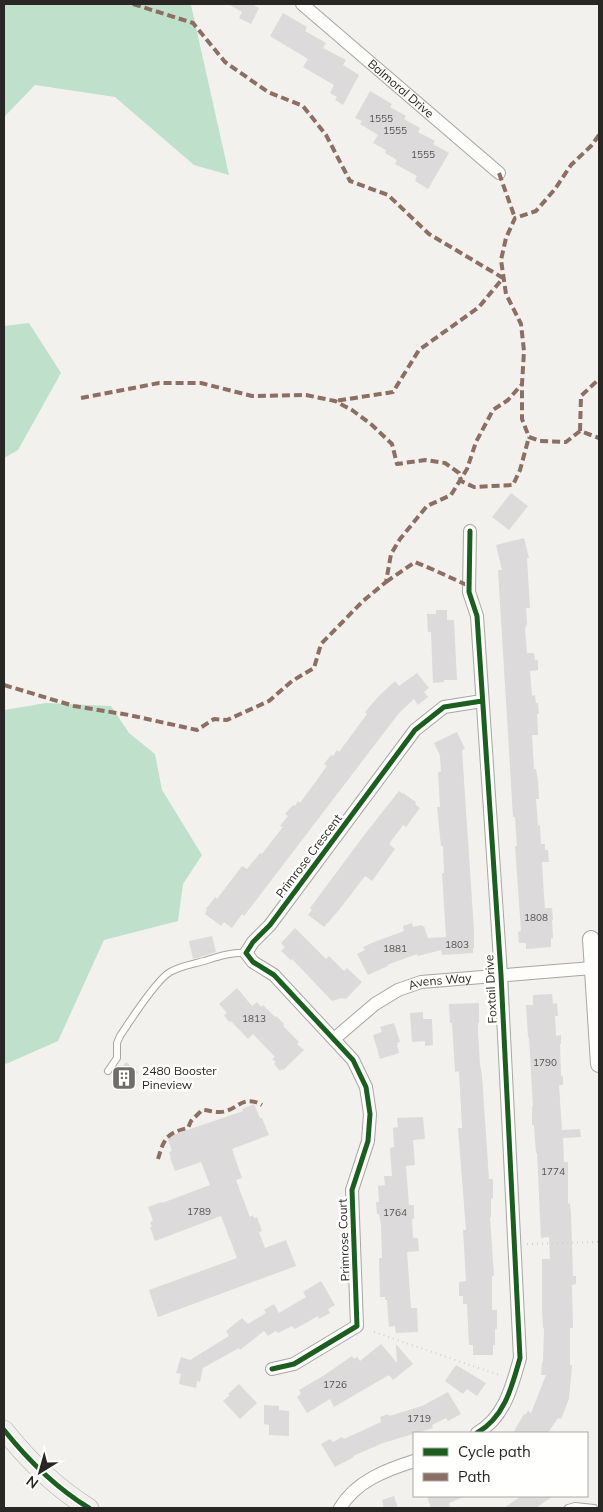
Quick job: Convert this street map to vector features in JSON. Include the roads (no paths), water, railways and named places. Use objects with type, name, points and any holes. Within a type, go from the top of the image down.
[{"type":"main road","points":[[4,1430],[33,1465],[89,1508]]},
{"type":"street","name":"Balmoral Drive","points":[[302,4],[499,173]]},
{"type":"street","name":"Foxtail Drive","points":[[470,531],[469,592],[477,616],[501,975],[520,1358],[511,1392],[500,1412],[478,1432]]},
{"type":"street","name":"Primrose Crescent","points":[[246,953],[253,942],[270,925],[415,730],[444,707],[482,701]]},
{"type":"street","points":[[591,939],[599,1064]]},
{"type":"street","points":[[246,953],[252,962],[274,975],[334,1039]]},
{"type":"street","name":"Avens Way","points":[[334,1039],[375,1004],[398,990],[421,982],[592,968]]},
{"type":"street","name":"Primrose Court","points":[[272,1369],[294,1364],[357,1326],[352,1190],[368,1141],[370,1114],[366,1086],[353,1060],[334,1039]]},
{"type":"street","points":[[340,1508],[360,1485],[385,1471],[413,1461]]},
{"type":"lane","points":[[108,1071],[117,1058],[120,1036],[167,973],[208,959],[235,953],[246,953]]},
{"type":"lane","points":[[568,1508],[574,1506],[594,1508]]},
{"type":"place","name":"2480 Booster Pineview","points":[[124,1078]]}]
